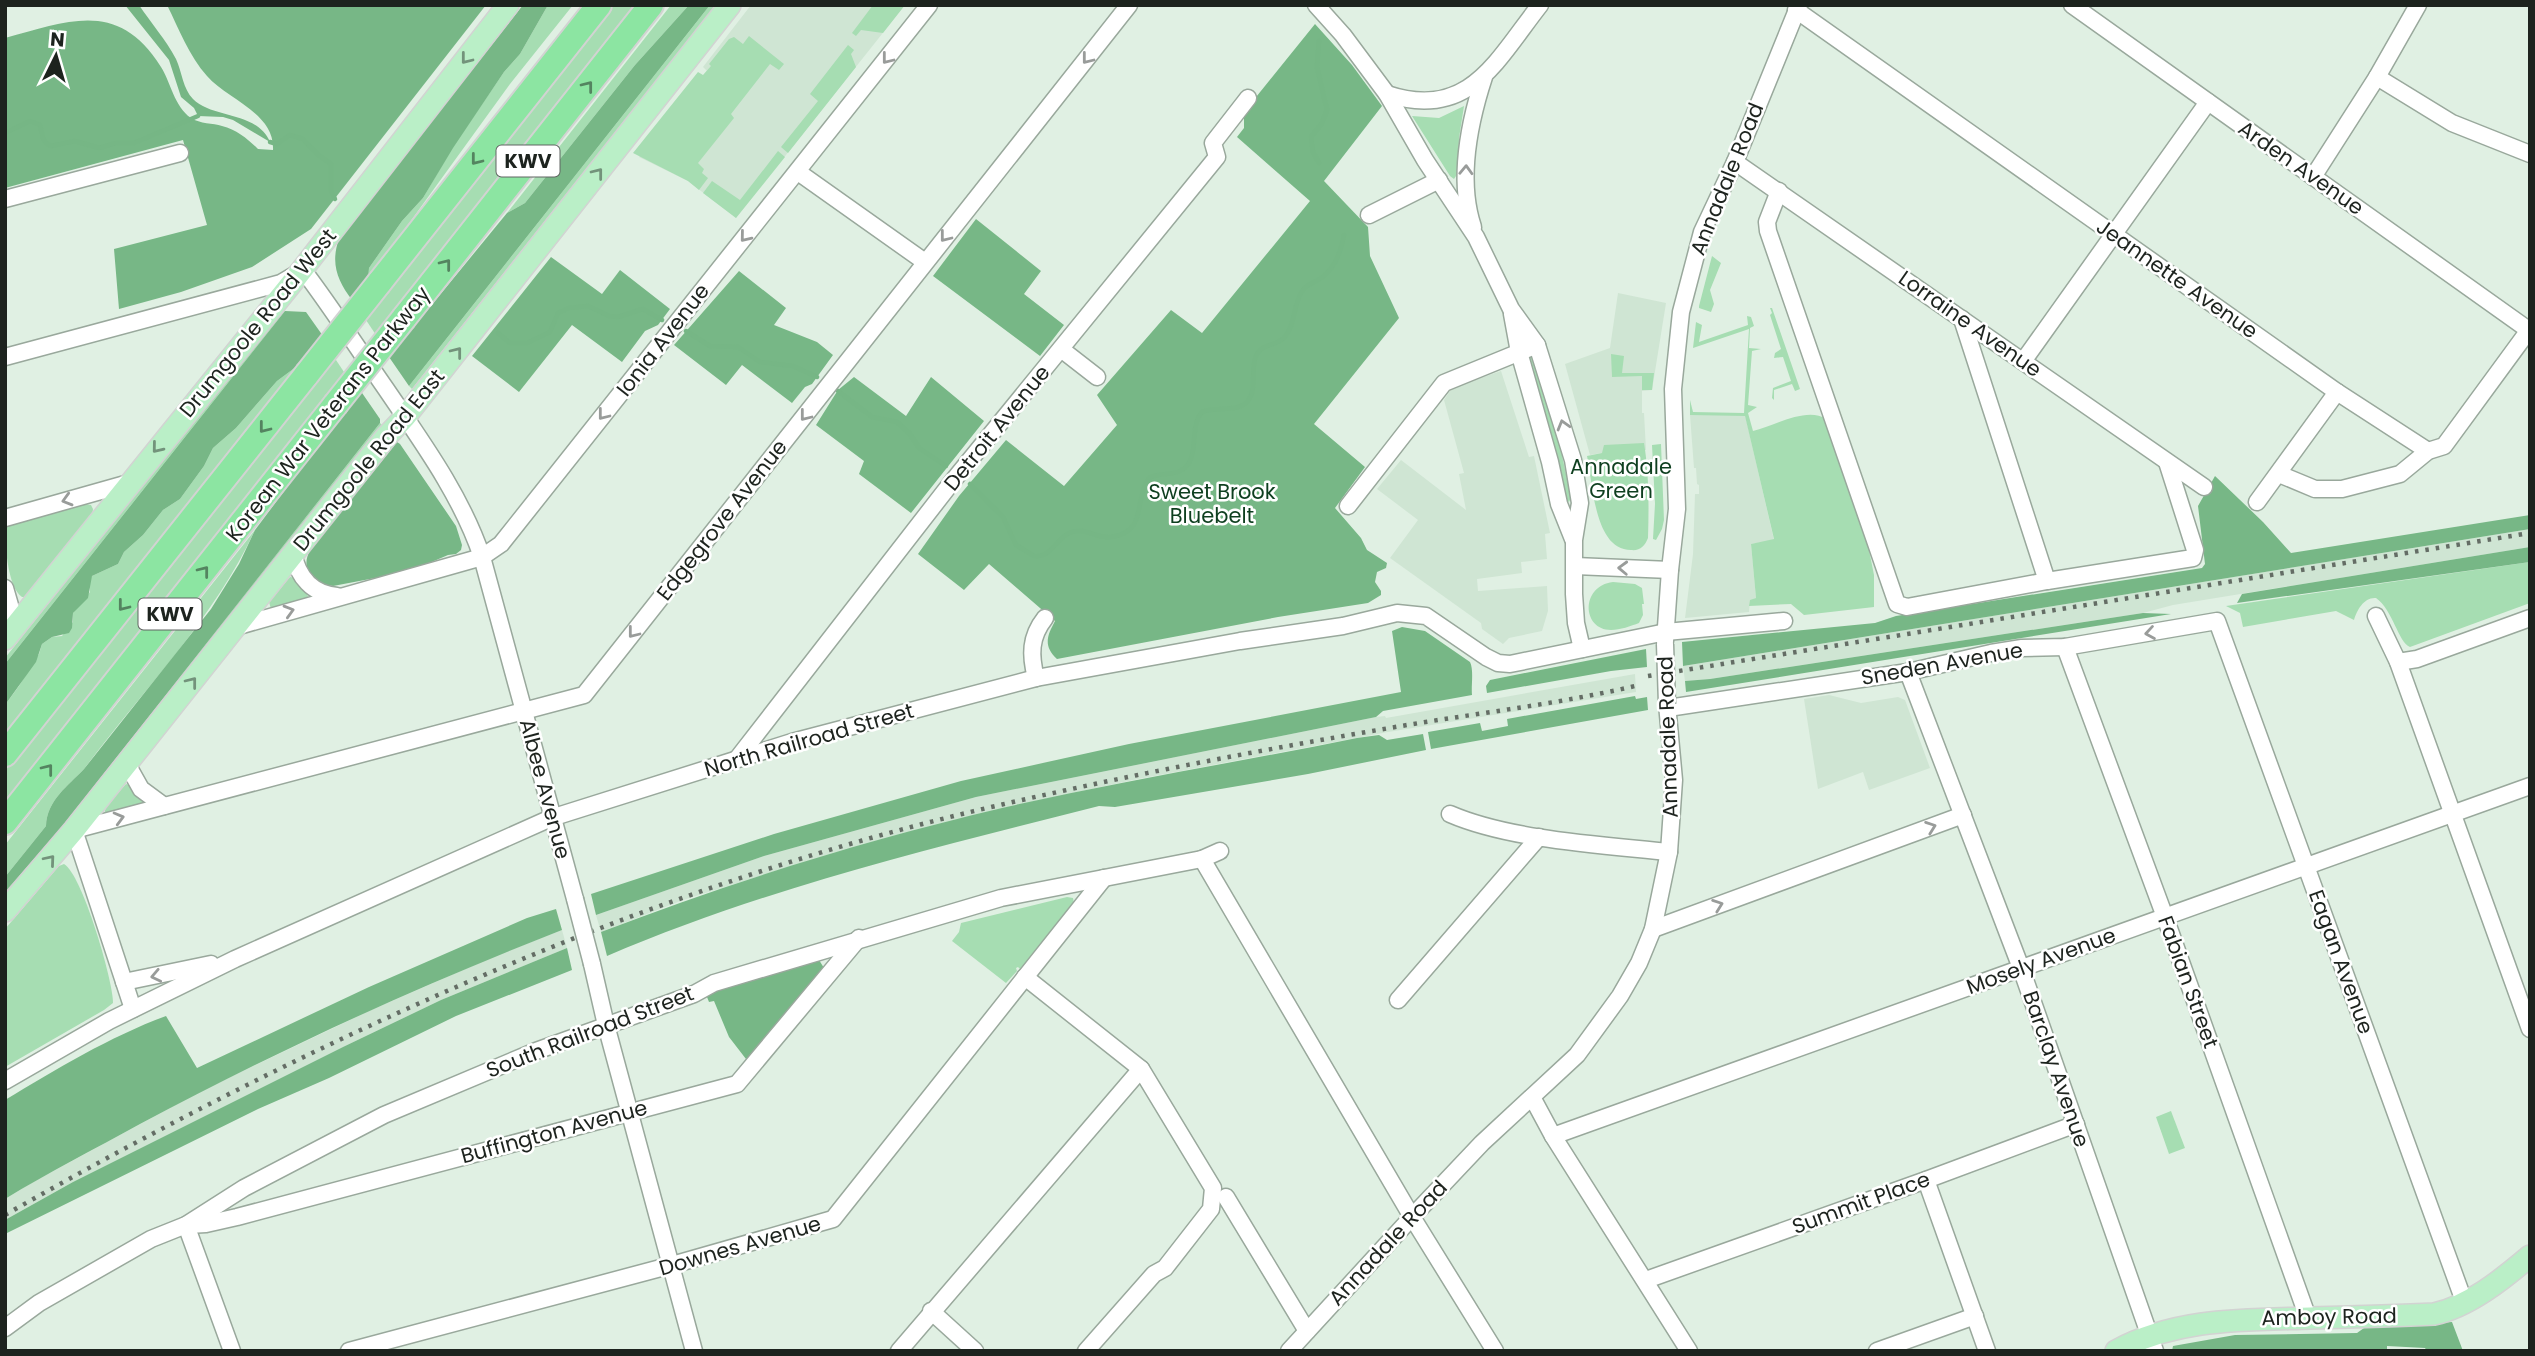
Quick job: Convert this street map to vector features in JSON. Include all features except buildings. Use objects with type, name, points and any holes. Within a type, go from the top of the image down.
[{"type":"highway","name":"Korean War Veterans Parkway","points":[[5,754],[599,5]]},
{"type":"highway","name":"Korean War Veterans Parkway","points":[[5,822],[652,5]]},
{"type":"main road","name":"Drumgoole Road West","points":[[10,632],[303,270],[508,5]]},
{"type":"main road","name":"Drumgoole Road East","points":[[5,911],[74,830],[293,553],[405,417],[730,5]]},
{"type":"main road","name":"Amboy Road","points":[[2116,1351],[2152,1343],[2190,1326],[2228,1320],[2434,1314],[2450,1311],[2528,1262]]},
{"type":"street","name":"Ionia Avenue","points":[[235,626],[482,557],[501,544],[929,5]]},
{"type":"street","name":"Edgegrove Avenue","points":[[74,830],[584,695],[1129,5]]},
{"type":"street","points":[[1316,5],[1387,94],[1438,180],[1476,237]]},
{"type":"street","points":[[1387,94],[1406,100],[1441,100],[1471,87],[1485,75],[1540,5]]},
{"type":"street","name":"Arden Avenue","points":[[2072,5],[2092,12],[2208,102],[2529,330]]},
{"type":"street","points":[[2313,177],[2378,77],[2418,5]]},
{"type":"street","name":"Annadale Road","points":[[1299,1344],[1482,1143],[1577,1055],[1600,1026],[1639,963],[1653,929],[1668,852],[1674,780],[1667,706],[1666,638],[1677,509],[1673,389],[1681,312],[1702,232],[1735,162],[1797,8]]},
{"type":"street","name":"Jeannette Avenue","points":[[1797,8],[2337,392],[2428,452]]},
{"type":"street","points":[[1485,75],[1467,152],[1466,180],[1470,219],[1511,309],[1537,345],[1573,460],[1580,503],[1574,540],[1574,594],[1576,623],[1582,649],[1784,621]]},
{"type":"street","points":[[2378,77],[2452,123],[2530,154]]},
{"type":"street","name":"Detroit Avenue","points":[[737,759],[952,482],[1217,157],[1213,142],[1248,98]]},
{"type":"street","points":[[2024,360],[2208,102]]},
{"type":"street","points":[[5,198],[180,153]]},
{"type":"street","name":"Lorraine Avenue","points":[[1735,162],[2204,486]]},
{"type":"street","points":[[798,172],[925,262]]},
{"type":"street","points":[[1369,215],[1438,180]]},
{"type":"street","points":[[1779,191],[1767,222],[1768,231],[1895,600],[1902,607],[2193,558],[2195,550],[2167,461]]},
{"type":"street","points":[[5,357],[281,283],[303,270]]},
{"type":"street","name":"Albee Avenue","points":[[303,270],[405,417],[463,508],[482,557],[694,1351]]},
{"type":"street","points":[[1511,309],[1519,352],[1559,504],[1574,540]]},
{"type":"street","points":[[1962,318],[2047,581]]},
{"type":"street","points":[[2279,474],[2315,489],[2342,489],[2400,474],[2428,452],[2444,446],[2529,330]]},
{"type":"street","points":[[1348,506],[1444,383],[1537,345]]},
{"type":"street","points":[[1060,349],[1097,377]]},
{"type":"street","points":[[2258,502],[2337,392]]},
{"type":"street","points":[[5,518],[129,483]]},
{"type":"street","points":[[293,553],[297,569],[311,587],[329,596],[343,596]]},
{"type":"street","points":[[1576,566],[1670,570]]},
{"type":"street","points":[[5,587],[10,632]]},
{"type":"street","name":"North Railroad Street","points":[[5,1081],[133,1009],[235,959],[551,818],[792,742],[1036,678],[1240,641],[1343,626],[1384,615],[1426,615],[1498,663],[1510,664],[1582,649]]},
{"type":"street","points":[[2376,616],[2398,662],[2530,1029]]},
{"type":"street","points":[[1036,678],[1031,651],[1033,639],[1045,618]]},
{"type":"street","points":[[2398,662],[2417,659],[2530,618]]},
{"type":"street","name":"Sneden Avenue","points":[[1667,706],[1909,672],[2022,648],[2065,647],[2217,621]]},
{"type":"street","name":"Eagan Avenue","points":[[2217,621],[2465,1304]]},
{"type":"street","name":"Fabian Street","points":[[2065,647],[2308,1318]]},
{"type":"street","name":"Barclay Avenue","points":[[1909,672],[2021,968],[2152,1343]]},
{"type":"street","points":[[127,764],[141,789],[164,806]]},
{"type":"street","name":"Mosely Avenue","points":[[1553,1136],[2530,786]]},
{"type":"street","points":[[1450,814],[1467,822],[1539,837],[1668,852]]},
{"type":"street","points":[[1653,929],[1963,816]]},
{"type":"street","points":[[74,830],[133,1009]]},
{"type":"street","points":[[1398,1000],[1539,837]]},
{"type":"street","name":"South Railroad Street","points":[[5,1328],[39,1303],[139,1245],[186,1225],[244,1188],[384,1115],[489,1070],[694,994],[713,983],[859,938],[1001,898],[1202,859],[1220,851]]},
{"type":"street","points":[[1202,859],[1412,1217],[1495,1351]]},
{"type":"street","name":"Downes Avenue","points":[[349,1351],[833,1219],[1104,878]]},
{"type":"street","name":"Buffington Avenue","points":[[186,1225],[206,1224],[237,1217],[737,1084],[859,938]]},
{"type":"street","name":"North Railroad Street","points":[[124,982],[235,959]]},
{"type":"street","points":[[1025,977],[1141,1069],[1219,1192],[1299,1344]]},
{"type":"street","points":[[899,1351],[1141,1069]]},
{"type":"street","points":[[1532,1097],[1553,1136],[1689,1351]]},
{"type":"street","name":"Summit Place","points":[[1646,1280],[2076,1124]]},
{"type":"street","points":[[1926,1180],[1987,1351]]},
{"type":"street","points":[[1086,1351],[1154,1274],[1165,1268],[1212,1209],[1219,1192]]},
{"type":"street","points":[[186,1225],[232,1351]]},
{"type":"street","points":[[931,1311],[975,1351]]},
{"type":"street","points":[[1877,1351],[1975,1316]]},
{"type":"shaded area","points":[[125,5],[139,5],[172,52],[193,99],[212,110],[255,125],[264,132],[270,142],[233,120],[198,116],[194,108],[181,97],[169,60]]},
{"type":"shaded area","points":[[751,5],[905,5],[736,218],[688,181],[639,157],[707,71],[703,67]]},
{"type":"shaded area","points":[[1618,293],[1666,303],[1652,390],[1642,391],[1646,450],[1619,450],[1590,455],[1565,364],[1610,348]]},
{"type":"shaded area","points":[[1501,371],[1529,457],[1534,456],[1550,533],[1545,534],[1547,559],[1521,562],[1522,573],[1477,579],[1478,591],[1547,586],[1548,611],[1542,631],[1509,638],[1503,644],[1482,629],[1481,623],[1390,558],[1418,520],[1377,489],[1401,460],[1466,510],[1459,474],[1464,473],[1444,400],[1452,388]]},
{"type":"shaded area","points":[[1690,415],[1745,415],[1774,540],[1751,544],[1756,598],[1750,601],[1749,612],[1685,618],[1693,554],[1695,494],[1699,494]]},
{"type":"shaded area","points":[[2530,529],[2530,547],[2173,605],[2143,613],[1685,681],[1683,666]]},
{"type":"shaded area","points":[[1635,674],[1636,692],[1388,732],[1133,780],[999,809],[782,869],[683,900],[601,932],[596,915],[764,856],[976,797],[1376,717],[1386,718]]},
{"type":"shaded area","points":[[1829,695],[1861,703],[1898,697],[1905,700],[1930,768],[1869,790],[1863,772],[1818,789],[1804,699]]},
{"type":"shaded area","points":[[562,930],[567,948],[441,1000],[343,1047],[73,1182],[5,1220],[5,1199],[205,1089],[369,1011]]},
{"type":"green space","points":[[167,5],[486,5],[311,229],[252,267],[181,292],[119,309],[114,249],[207,225],[183,140],[5,188],[5,38],[72,22],[111,24],[128,32],[145,46],[161,67],[177,101],[191,118],[233,130],[258,149],[273,150],[272,137],[259,117],[216,85],[195,60]]},
{"type":"green space","points":[[523,5],[548,5],[520,54],[504,72],[423,198],[402,221],[369,268],[368,280],[352,300],[343,286],[335,264],[339,239]]},
{"type":"green space","points":[[548,5],[573,5],[510,84],[368,280],[369,268],[402,221],[423,198],[452,148],[504,72],[520,54]]},
{"type":"green space","points":[[611,5],[642,5],[378,338],[364,317]]},
{"type":"green space","points":[[671,5],[689,5],[635,65],[525,203],[507,213]]},
{"type":"green space","points":[[689,5],[710,5],[409,386],[389,357],[507,213],[525,203],[635,65]]},
{"type":"green space","points":[[710,5],[716,5],[412,389],[409,386]]},
{"type":"green space","points":[[873,5],[905,5],[883,33],[861,30],[856,36],[852,33]]},
{"type":"green space","name":"Sweet Brook Bluebelt","points":[[1315,24],[1352,65],[1382,106],[1324,181],[1368,227],[1370,256],[1399,318],[1314,424],[1365,467],[1335,508],[1361,538],[1367,550],[1387,563],[1386,568],[1377,572],[1375,582],[1381,595],[1368,603],[1278,617],[1057,659],[1048,645],[1055,621],[989,564],[964,590],[918,554],[959,496],[1006,440],[1064,486],[1117,425],[1097,395],[1171,310],[1202,333],[1310,201],[1237,137],[1244,128],[1244,112]]},
{"type":"green space","points":[[749,36],[784,64],[779,70],[770,64],[731,114],[734,118],[698,163],[704,169],[702,173],[708,178],[699,190],[688,181],[633,153],[698,72],[703,75],[711,66],[709,64],[729,39],[734,37],[743,44]]},
{"type":"green space","points":[[848,45],[854,50],[851,54],[856,67],[788,153],[781,147],[818,101],[810,94]]},
{"type":"green space","points":[[1464,106],[1459,138],[1458,173],[1454,179],[1412,116],[1439,118]]},
{"type":"green space","points":[[778,151],[785,157],[736,218],[703,193],[712,181],[740,200]]},
{"type":"green space","points":[[976,219],[1041,271],[1024,294],[1064,325],[1040,356],[933,276]]},
{"type":"green space","points":[[1712,256],[1721,263],[1710,290],[1714,304],[1711,312],[1699,306]]},
{"type":"green space","points":[[551,257],[602,294],[620,270],[670,309],[658,325],[645,331],[622,362],[572,325],[519,392],[472,356]]},
{"type":"green space","points":[[739,271],[786,308],[774,325],[817,342],[833,355],[812,384],[805,387],[792,403],[742,365],[726,385],[674,345]]},
{"type":"green space","points":[[283,308],[285,311],[5,664],[5,658]]},
{"type":"green space","points":[[1770,308],[1800,389],[1795,391],[1792,384],[1774,390],[1774,400],[1773,388],[1791,381],[1783,357],[1774,358],[1775,353],[1781,349]]},
{"type":"green space","points":[[285,311],[306,312],[323,336],[304,361],[277,381],[236,428],[213,448],[204,466],[180,499],[163,510],[143,535],[124,552],[118,564],[92,576],[88,598],[73,613],[69,633],[52,637],[42,644],[36,662],[5,705],[5,664]]},
{"type":"green space","points":[[1747,316],[1751,317],[1754,326],[1750,328],[1749,348],[1761,349],[1752,351],[1748,405],[1757,407],[1748,413],[1753,431],[1800,416],[1810,415],[1826,419],[1869,550],[1874,575],[1874,607],[1804,615],[1791,604],[1749,606],[1750,600],[1756,598],[1751,544],[1774,539],[1745,416],[1690,415],[1690,400],[1693,412],[1744,413],[1749,329],[1693,348],[1696,322],[1702,325],[1699,342],[1748,325]]},
{"type":"green space","points":[[1611,354],[1624,356],[1622,373],[1654,373],[1652,390],[1642,390],[1642,376],[1612,377]]},
{"type":"green space","points":[[1533,355],[1559,441],[1571,498],[1569,502],[1565,499],[1528,356]]},
{"type":"green space","points":[[334,357],[348,378],[5,810],[5,771]]},
{"type":"green space","points":[[304,361],[251,423],[5,735],[5,705],[39,654],[42,644],[52,637],[62,636],[73,622],[73,613],[90,592],[89,581],[92,576],[118,564],[124,552],[143,535],[163,510],[180,499],[204,466],[213,448],[236,428],[277,381]]},
{"type":"green space","points":[[854,377],[906,416],[931,377],[984,421],[911,513],[859,474],[864,461],[816,425],[838,390]]},
{"type":"green space","points":[[360,390],[380,423],[61,828],[5,892],[5,877],[46,826],[54,801],[84,769],[211,609],[239,564],[255,530]]},
{"type":"green space","points":[[380,423],[382,425],[61,831],[5,896],[5,892],[61,828]]},
{"type":"green space","points":[[397,442],[456,526],[461,550],[420,567],[391,575],[333,586],[316,583],[307,567],[310,550]]},
{"type":"green space","name":"Annadale Green","points":[[1644,443],[1648,538],[1642,547],[1631,550],[1619,547],[1609,539],[1602,527],[1587,456],[1602,453],[1604,445]]},
{"type":"green space","points":[[1661,444],[1664,520],[1656,540],[1653,539],[1655,504],[1652,445]]},
{"type":"green space","points":[[2215,476],[2291,553],[2530,515],[2530,529],[1683,666],[1682,642],[1875,623],[1896,616],[2202,568],[2205,564],[2198,506]]},
{"type":"green space","points":[[85,504],[91,505],[92,517],[27,597],[22,597],[10,575],[5,525]]},
{"type":"green space","points":[[255,530],[238,563],[198,624],[84,769],[59,794],[50,809],[46,826],[5,877],[5,845]]},
{"type":"green space","points":[[2530,547],[2530,562],[2237,603],[2242,594]]},
{"type":"green space","points":[[2530,562],[2530,603],[2410,647],[2402,639],[2387,610],[2376,598],[2365,602],[2359,608],[2354,620],[2336,611],[2243,627],[2240,613],[2226,606]]},
{"type":"green space","points":[[290,577],[302,586],[308,600],[271,609],[269,602]]},
{"type":"green space","points":[[1613,582],[1635,584],[1642,588],[1644,604],[1639,623],[1611,630],[1594,623],[1590,616],[1590,599],[1602,585]]},
{"type":"green space","points":[[2143,613],[2171,614],[1686,692],[1685,681]]},
{"type":"green space","points":[[1402,627],[1425,631],[1470,662],[1472,695],[1383,711],[1376,717],[976,797],[764,856],[596,915],[591,894],[774,834],[961,781],[1129,744],[1401,692],[1392,631]]},
{"type":"green space","points":[[1646,649],[1647,667],[1487,693],[1486,686],[1490,680]]},
{"type":"green space","points":[[1635,696],[1636,699],[1647,697],[1648,710],[1431,749],[1428,732],[1480,723],[1482,731],[1508,726],[1507,719]]},
{"type":"green space","points":[[1423,734],[1426,750],[1308,774],[1115,807],[1099,806],[912,854],[727,910],[607,956],[601,932],[749,879],[900,834],[1002,808],[1135,780],[1357,738],[1379,735],[1387,740]]},
{"type":"green space","points":[[126,784],[132,786],[146,803],[104,815],[106,806]]},
{"type":"green space","points":[[64,864],[71,872],[87,906],[102,952],[113,1003],[5,1067],[5,929],[59,866]]},
{"type":"green space","points":[[1067,897],[1073,898],[1074,903],[1029,962],[1020,969],[1016,968],[1017,971],[1006,983],[952,941],[959,932],[961,923]]},
{"type":"green space","points":[[556,909],[562,930],[401,997],[296,1045],[140,1124],[5,1199],[5,1100],[64,1065],[166,1016],[197,1068],[369,987],[527,918]]},
{"type":"green space","points":[[567,948],[572,970],[456,1016],[329,1078],[258,1109],[5,1234],[5,1220],[73,1182],[441,1000]]},
{"type":"green space","points":[[819,960],[824,968],[756,1053],[746,1059],[729,1037],[714,1001],[709,1002],[707,997],[711,992]]},
{"type":"green space","points":[[2171,1111],[2185,1148],[2169,1154],[2156,1117]]},
{"type":"green space","points":[[2452,1322],[2463,1351],[2427,1351],[2425,1348],[2387,1346],[2387,1351],[2172,1351],[2173,1346],[2235,1335],[2357,1333],[2364,1328]]},
{"type":"waterway","points":[[1319,41],[1317,67],[1327,110],[1322,123],[1311,137],[1313,152],[1319,163]]},
{"type":"waterway","points":[[5,133],[30,121],[40,125],[43,138],[51,146],[75,141],[99,148],[116,143],[134,143],[198,116]]},
{"type":"waterway","points":[[270,142],[277,144],[290,135],[303,139],[331,164],[331,191],[335,199]]},
{"type":"waterway","points":[[970,484],[1003,517],[1016,545],[1034,556],[1045,554],[1064,536],[1075,531],[1111,537],[1123,534],[1135,522],[1149,478],[1178,472],[1188,465],[1196,426],[1202,412],[1239,407],[1248,401],[1257,354],[1262,348],[1281,341],[1288,333],[1301,293],[1306,286],[1324,276],[1332,266],[1339,254],[1344,235]]},
{"type":"waterway","points":[[498,333],[510,343],[527,343],[550,332],[558,313],[569,308],[588,306],[609,316],[618,317],[643,309],[662,320]]},
{"type":"waterway","points":[[686,331],[710,346],[738,347],[760,362],[793,366],[817,377]]},
{"type":"waterway","points":[[838,391],[872,417],[897,422],[910,434],[919,448],[946,466]]},
{"type":"railway","points":[[1648,676],[2530,533]]},
{"type":"railway","points":[[5,1215],[121,1150],[360,1030],[482,976],[606,926],[731,881],[858,842],[1093,784],[1306,743],[1635,686]]}]
